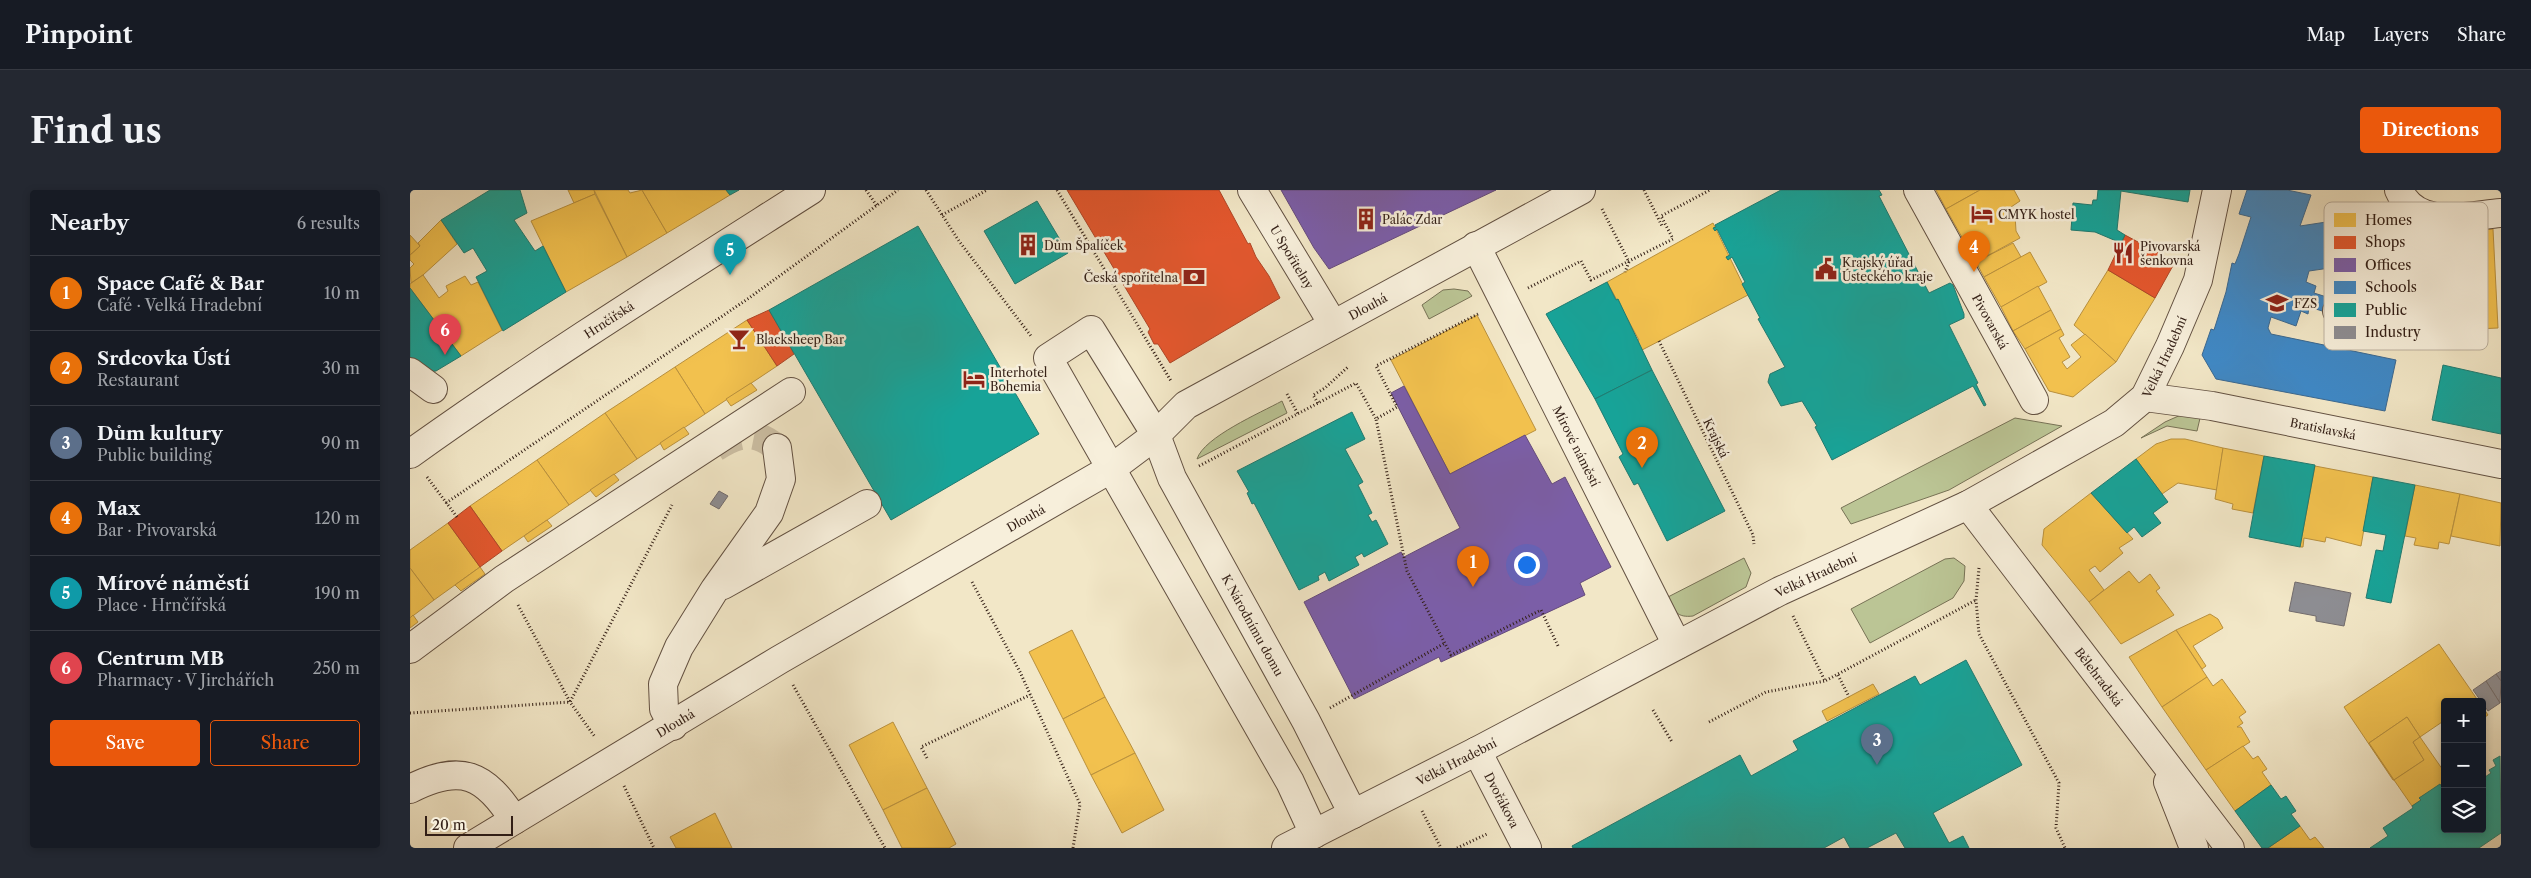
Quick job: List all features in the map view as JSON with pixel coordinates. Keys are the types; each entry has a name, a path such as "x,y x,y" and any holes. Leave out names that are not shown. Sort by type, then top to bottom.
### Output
{"street":[{"name":"Hrnčířská","path":"416,462 641,298 811,190"},
{"name":"U Spořitelny","path":"1252,190 1333,324"},
{"name":"Dlouhá","path":"468,848 673,726 779,660 1112,468 1156,435 1186,406 1581,190"},
{"name":"Pivovarská","path":"1918,190 2034,400"},
{"name":"Velká Hradební","path":"1286,848 1476,752 1780,591 1968,506 2114,423 2145,397 2198,280 2217,190"},
{"path":"2399,190 2404,202"},
{"path":"2488,214 2501,213"},
{"name":"Mírové náměstí","path":"1476,246 1677,645"},
{"name":"K Národnímu domu","path":"1048,358 1091,330 1156,435 1172,478 1306,722 1353,814"},
{"path":"1048,358 1290,782 1314,834"},
{"path":"410,372 433,389"},
{"path":"410,649 504,579 791,392"},
{"name":"Bratislavská","path":"2145,397 2212,406 2501,464"},
{"path":"673,726 664,709 663,684 679,647 715,589 770,513 780,479 777,448"},
{"path":"715,589 867,504"},
{"name":"Bělehradská","path":"1968,506 2230,848"},
{"path":"2155,750 2194,848"},
{"name":"Dvořákova","path":"1476,752 1526,848"},
{"path":"410,789 428,780 456,774 472,777 499,796 514,820"}],"path":[{"path":"866,190 877,206"},
{"path":"446,502 749,298 898,190"},
{"path":"926,190 959,241 1048,358"},
{"path":"942,215 987,190"},
{"path":"1057,190 1171,381"},
{"path":"1644,190 1662,226"},
{"path":"1602,210 1629,262 1625,272"},
{"name":"Krajská","path":"1659,341 1753,535 1754,544"},
{"path":"1318,403 1313,395 1325,388 1349,366"},
{"path":"1190,470 1356,383 1376,419"},
{"path":"1287,394 1298,414"},
{"path":"416,462 457,517"},
{"path":"570,702 672,504"},
{"path":"959,557 1030,695 1080,804 1072,848"},
{"path":"1404,557 1407,570 1451,654 1541,610 1559,648"},
{"path":"1979,568 1976,600 1979,634 2059,783 2056,828 2065,848"},
{"path":"504,579 570,702 612,762 654,848"},
{"path":"1709,722 1766,692 1825,681 1976,600"},
{"path":"1789,609 1825,681"},
{"path":"1352,695 1445,642"},
{"path":"779,660 885,848"},
{"path":"1838,675 1849,697"},
{"path":"927,758 921,747 1030,695"},
{"path":"410,713 570,702"},
{"path":"1653,710 1672,742"},
{"path":"1418,805 1441,848"},
{"path":"1457,848 1487,834"}],"green space":[{"path":"1443,290 1468,291 1472,296 1429,319 1422,305"},
{"path":"1282,401 1287,413 1197,459 1210,442 1221,434"},
{"path":"2183,414 2201,414 2197,431 2167,426 2141,438 2165,422"},
{"path":"2015,418 2062,426 1949,490 1851,524 1841,508"},
{"path":"1744,558 1751,573 1746,587 1693,616 1680,615 1671,607 1666,598"},
{"path":"1954,558 1965,566 1964,581 1953,598 1870,643 1851,609 1945,559"}],"building: Homes":[{"path":"568,190 594,190 595,194 574,203"},
{"path":"594,190 628,190 630,193 642,190 667,233 627,257"},
{"path":"642,190 726,190 730,195 667,233"},
{"path":"1936,190 1980,190 1946,209"},
{"path":"1980,190 2014,190 2020,201 2011,207 2015,215 2016,231 2020,238 1976,262 1946,209"},
{"path":"595,194 627,257 566,292 531,221"},
{"path":"441,220 457,244 423,275 411,283 410,268 414,264 410,260 410,255 420,246 418,243"},
{"path":"1713,223 1729,256 1726,257 1728,260 1730,258 1748,295 1642,350 1637,341 1639,340 1607,282"},
{"path":"2488,229 2493,229 2498,328 2488,328"},
{"path":"410,235 420,246 410,255"},
{"path":"2013,243 2021,257 1984,277 1976,262"},
{"path":"2030,252 2047,282 2001,307 1984,277"},
{"path":"2108,270 2155,298 2116,362 2074,325"},
{"path":"423,275 439,298 448,291 446,286 465,276 471,285 478,282 502,330 461,356 410,288 410,284"},
{"path":"2038,286 2051,310 2013,331 2001,307"},
{"path":"2051,310 2061,329 2025,349 2013,331"},
{"path":"1477,315 1536,430 1450,474 1391,360"},
{"path":"747,320 777,366 705,414 675,367"},
{"path":"2061,329 2064,335 2059,338 2070,357 2062,362 2067,369 2081,357 2071,345 2085,334 2116,362 2073,397 2049,391 2025,349"},
{"path":"675,367 705,414 637,459 605,413"},
{"path":"751,383 757,390 731,406 726,399"},
{"path":"605,413 637,459 569,505 537,460"},
{"path":"684,427 689,434 664,450 660,443"},
{"path":"2171,439 2185,439 2223,448 2217,490 2178,483 2162,494 2136,459 2156,444"},
{"path":"2223,448 2264,456 2253,513 2232,509 2233,504 2215,499"},
{"path":"537,460 569,505 502,551 470,506"},
{"path":"2315,466 2373,477 2361,546 2326,537 2325,542 2304,538 2303,547 2300,547"},
{"path":"614,474 619,480 596,497 590,490"},
{"path":"2415,485 2460,494 2449,544 2439,542 2438,549 2414,545 2416,538 2405,536"},
{"path":"2091,493 2133,539 2119,548 2123,553 2100,572 2095,566 2089,570 2104,590 2089,602 2042,545 2044,529"},
{"path":"2460,494 2501,503 2500,546 2451,536"},
{"path":"547,520 552,526 528,542 524,536"},
{"path":"448,523 480,567 434,600 410,568 410,550"},
{"path":"480,567 485,574 461,591 455,585"},
{"path":"410,568 434,600 410,618"},
{"path":"2129,571 2139,583 2150,574 2160,588 2156,591 2174,615 2121,644 2089,602"},
{"path":"2210,614 2218,619 2223,628 2193,646 2206,666 2202,669 2176,630"},
{"path":"413,615 418,622 410,628 410,618"},
{"path":"1072,630 1105,697 1063,719 1029,652"},
{"path":"2176,630 2207,677 2162,707 2129,657"},
{"path":"2439,644 2476,698 2441,698 2441,723 2420,737 2407,717 2369,743 2394,780 2344,707"},
{"path":"2207,677 2213,686 2222,679 2246,712 2239,717 2243,723 2237,727 2241,727 2250,742 2206,770 2162,707"},
{"path":"1873,684 1879,694 1827,721 1822,711"},
{"path":"1105,697 1135,753 1091,775 1063,719"},
{"path":"2407,717 2420,737 2413,742 2424,760 2394,780 2369,743"},
{"path":"893,722 927,788 883,810 849,745"},
{"path":"2420,737 2441,767 2441,785 2419,798 2421,800 2412,806 2394,780 2424,760 2413,742"},
{"path":"2243,746 2253,759 2258,756 2267,769 2262,772 2271,785 2235,811 2206,770"},
{"path":"1135,753 1164,810 1122,833 1091,775"},
{"path":"927,788 956,844 949,848 902,848 883,810"},
{"path":"715,813 732,848 676,848 670,837"},
{"path":"2300,826 2310,840 2315,837 2324,848 2268,848"}],"building: Shops":[{"name":"Česká spořitelna","path":"1067,190 1219,190 1280,298 1170,363 1158,344 1154,344 1148,332 1150,329"},
{"path":"2125,235 2175,262 2155,298 2108,270"},
{"path":"769,310 794,354 777,366 747,320"},
{"path":"470,506 502,551 480,567 448,523"}],"building: Offices":[{"name":"Palác Zdar","path":"1281,190 1496,190 1329,269 1314,248"},
{"path":"1404,386 1450,474 1525,435 1552,484 1565,477 1611,567 1580,583 1585,595 1441,662 1439,657 1354,699 1304,602 1401,552 1404,557 1460,528 1391,393"}],"building: Schools":[{"name":"FZS","path":"2247,190 2287,190 2311,195 2300,226 2324,222 2324,269 2309,271 2306,282 2316,286 2314,293 2324,296 2324,312 2309,307 2308,314 2301,311 2296,326 2271,317 2268,328 2271,334 2324,345 2324,350 2348,350 2396,360 2385,411 2216,379 2202,355 2211,329 2214,330 2226,292 2232,263 2235,264 2251,217 2239,214"}],"building: Public":[{"path":"490,190 520,190 527,213 514,220 535,251 543,246 566,292 503,331 476,277 487,271 473,248 464,253 441,220"},
{"path":"726,190 739,190 730,195"},
{"path":"1781,190 1879,190 1882,195 1879,196 1929,293 1950,283 1953,285 1964,318 1949,325 1978,383 1976,384 1986,405 1984,406 1973,386 1832,460 1815,427 1817,426 1802,401 1781,406 1768,382 1770,374 1785,367 1758,319 1760,318 1742,284 1745,282 1732,257 1728,260 1726,257 1730,255 1717,229 1715,231 1713,228 1716,227 1715,225"},
{"path":"2098,190 2190,190 2188,202 2121,191 2117,230 2125,235 2121,243 2095,232 2071,230 2073,203 2092,205 2093,200 2097,200"},
{"name":"Dům Špalíček","path":"1037,201 1068,253 1015,284 984,231"},
{"path":"918,226 1039,434 891,520 769,310"},
{"path":"1607,282 1616,300 1618,299 1652,370 1595,399 1546,314"},
{"path":"410,288 461,356 436,371 426,372 410,359"},
{"path":"2443,365 2501,378 2501,434 2432,420"},
{"path":"1652,370 1725,511 1667,541 1638,483 1634,485 1619,457 1623,454 1595,399"},
{"path":"1352,412 1365,439 1345,449 1363,482 1358,485 1372,513 1368,515 1372,522 1376,520 1388,544 1364,557 1362,553 1355,557 1359,565 1329,581 1325,572 1318,576 1319,580 1299,590 1254,503 1252,504 1247,493 1249,492 1237,471"},
{"path":"2264,456 2315,465 2300,547 2249,537"},
{"path":"2136,459 2168,502 2153,513 2161,523 2142,537 2134,527 2127,533 2091,493"},
{"path":"2373,477 2415,485 2391,603 2366,598 2376,550 2383,551 2386,535 2363,531"},
{"path":"1966,660 2022,765 1933,813 1949,843 1963,836 1969,848 1905,848 1896,833 1867,848 1850,848 1844,837 1824,848 1573,848 1572,846 1740,755 1751,776 1798,750 1793,741 1915,676 1920,685"},
{"path":"2500,756 2501,833 2479,848 2370,848 2388,836 2383,828 2413,808 2412,806 2421,800 2419,798 2440,784 2441,833 2486,833 2486,776 2491,773 2489,770 2496,766 2493,760"},
{"path":"2271,785 2281,799 2286,796 2296,811 2291,814 2300,826 2268,848 2262,848 2235,811"}],"building: Industry":[{"path":"719,491 728,496 719,509 710,504"},
{"path":"2295,582 2351,593 2344,626 2316,621 2316,616 2289,611"},
{"path":"2501,671 2501,681 2496,674"},
{"path":"2496,674 2501,681 2500,703 2486,681"},
{"path":"2486,681 2500,703 2488,711 2486,708 2486,698 2479,698 2473,690"}],"tunnel":[{"path":"715,448 731,439 746,435 761,438 777,448"}],"place":[{"name":"CMYK hostel","path":"1982,214"},
{"name":"Palác Zdar","path":"1366,219"},
{"name":"Dům Špalíček","path":"1028,245"},
{"name":"Pivovarská šenkovna","path":"2123,253"},
{"name":"Krajský úřad Ústeckého kraje","path":"1826,269"},
{"name":"Max","path":"1974,272"},
{"name":"Mírové náměstí","path":"730,275"},
{"name":"Česká spořitelna","path":"1194,277"},
{"name":"FZS","path":"2277,303"},
{"name":"Blacksheep Bar","path":"739,339"},
{"name":"Centrum MB","path":"445,355"},
{"name":"Interhotel Bohemia","path":"974,379"},
{"name":"Srdcovka Ústí","path":"1642,468"},
{"name":"Space Café & Bar","path":"1473,587"},
{"name":"Dům kultury","path":"1877,765"}]}
